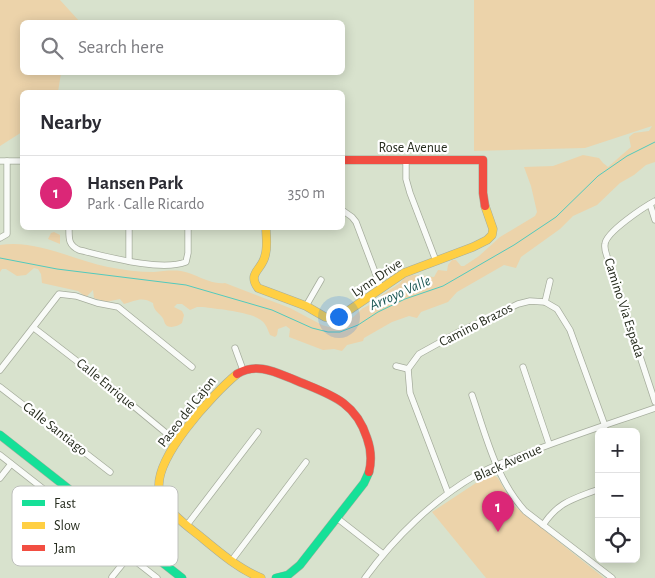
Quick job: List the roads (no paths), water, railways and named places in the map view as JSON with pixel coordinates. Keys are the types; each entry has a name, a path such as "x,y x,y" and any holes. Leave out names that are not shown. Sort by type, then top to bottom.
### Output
{"street":[{"name":"Rose Avenue","path":"345,160 483,160 483,192 485,205 494,229 492,235"},
{"path":"406,160 406,179 410,193 436,261"},
{"path":"0,161 20,161"},
{"path":"0,238 7,234 7,161"},
{"path":"652,203 655,220"},
{"name":"Camino Via Espada","path":"652,203 633,215 607,238 604,243 655,402"},
{"path":"345,212 356,222 381,288"},
{"path":"69,230 70,244 73,248 129,261 158,264 180,264 186,262 188,230"},
{"path":"129,230 129,261"},
{"name":"Lynn Drive","path":"266,230 266,253 263,263 253,278 258,288 306,306 325,317 336,319 410,269 473,247 487,240 492,235"},
{"path":"306,306 320,280"},
{"path":"550,281 545,302 557,309 570,330 604,426"},
{"path":"0,370 59,294 76,296 118,307 192,367"},
{"name":"Camino Brazos","path":"408,369 420,354 483,320 518,304 530,301 545,302"},
{"name":"Calle Enrique","path":"34,328 101,379 177,442"},
{"path":"235,348 243,370 262,367 328,393 347,404 358,416 368,442 371,458 369,472 364,483 300,565 288,575 276,578"},
{"path":"396,366 408,369 410,393 448,493"},
{"path":"523,367 549,444"},
{"name":"Paseo del Cajon","path":"158,486 164,463 177,442 228,380 243,370"},
{"name":"Calle Santiago","path":"0,387 110,472"},
{"path":"472,395 497,465 516,501 526,511 612,578"},
{"name":"Black Avenue","path":"365,578 382,554 410,526 448,493 477,474 549,444 655,408"},
{"path":"187,525 258,432"},
{"path":"0,435 65,486"},
{"path":"0,455 39,486"},
{"path":"232,560 306,462"},
{"path":"0,478 10,464"},
{"path":"543,524 551,512 561,504 595,491"},
{"name":"Paseo del Cajon","path":"178,517 246,572 260,578"},
{"path":"336,518 382,554"},
{"path":"112,577 120,566"},
{"path":"141,566 157,578"},
{"path":"167,566 182,578"}],"waterway":[{"name":"Arroyo Valle","path":"0,258 57,269 186,285 272,310 312,328 328,332 340,332 358,325 378,312 405,299 443,286 514,245 556,217 598,176 627,156 655,142"}],"place":[{"name":"Hansen Park","path":"498,532"}]}
